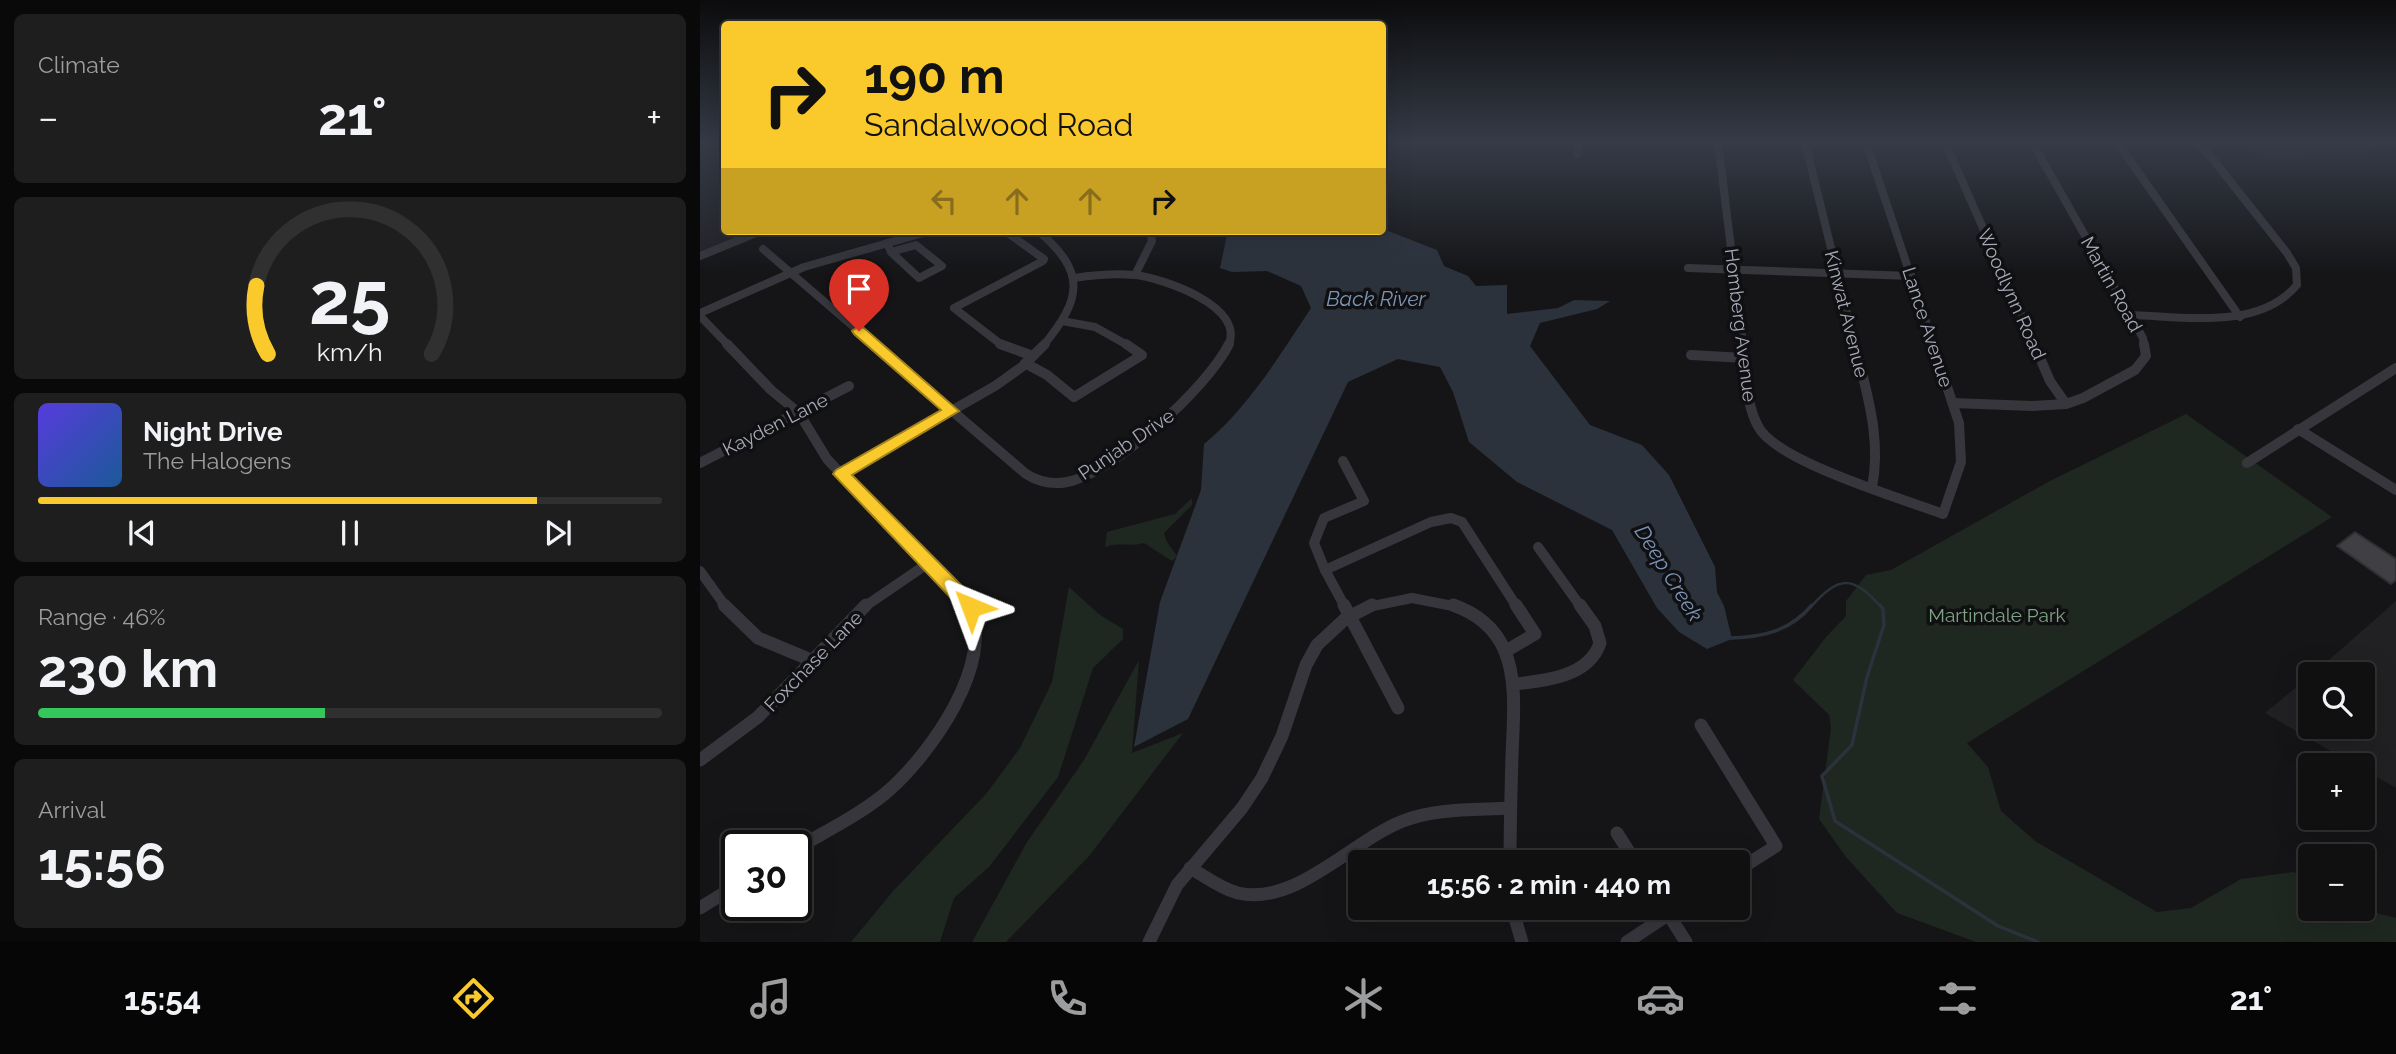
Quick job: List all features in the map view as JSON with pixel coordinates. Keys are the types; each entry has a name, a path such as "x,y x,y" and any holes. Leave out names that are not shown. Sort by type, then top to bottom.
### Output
{"street":[{"name":"Homberg Avenue","path":"1724,186 1750,403 1765,435 1784,451 1801,459 1943,514"},
{"name":"Kinwat Avenue","path":"1816,186 1874,424 1876,468 1872,486"},
{"name":"Lance Avenue","path":"1881,186 1961,434 1961,462 1943,514"},
{"name":"Woodlynn Road","path":"1964,186 2050,381 2066,404"},
{"name":"Martin Road","path":"1953,403 2032,406 2066,404 2083,398 2135,370 2144,361 2145,345 2057,186"},
{"path":"2148,186 2240,317"},
{"path":"2129,315 2240,317 2255,314 2288,295 2297,285 2298,274 2287,253 2234,186"},
{"path":"700,256 751,235"},
{"path":"888,248 920,235"},
{"path":"1011,235 1026,244 1044,259 1043,261 954,308 1004,347 1029,359 1074,397 1142,355 1100,327 1062,321"},
{"path":"1026,244 1040,235"},
{"path":"841,474 992,388 1029,359 1062,321 1074,293 1074,278 1068,257 1048,235"},
{"path":"1136,273 1152,242 1151,235"},
{"path":"812,839 867,806 906,776 935,740 955,706 976,646 975,618 965,599 927,564 841,474 812,439 809,426 799,412 771,390 700,314 791,272 888,248 916,245 943,266 919,278 893,258 888,248"},
{"path":"763,248 952,411"},
{"path":"1688,268 1911,276"},
{"name":"Punjab Drive","path":"952,411 1036,482 1064,483 1083,476 1150,433 1179,409 1217,366 1229,345 1232,326 1226,316 1167,281 1136,273 1074,278"},
{"path":"1691,355 1744,358"},
{"path":"2247,463 2396,368"},
{"name":"Kayden Lane","path":"700,463 849,386"},
{"path":"2298,429 2396,489"},
{"path":"1343,461 1364,501 1324,518 1314,543 1325,570 1398,708"},
{"path":"1325,570 1431,522 1444,517 1457,518 1535,634 1506,651"},
{"path":"1514,684 1556,680 1591,659 1598,649 1595,626 1538,547"},
{"name":"Foxchase Lane","path":"700,760 758,717 872,600 927,564"},
{"path":"700,571 724,607 755,638 788,654 811,660"},
{"path":"1149,942 1171,894 1240,811 1256,787 1276,751 1315,649 1329,631 1349,617 1389,600 1434,600 1465,609 1497,634 1506,651 1514,684 1510,850"},
{"path":"1702,725 1776,846 1750,862"},
{"path":"1190,868 1241,894 1260,894 1296,883 1401,822 1433,814 1510,808"},
{"path":"1617,833 1628,850"},
{"path":"700,908 721,895"},
{"path":"1516,920 1522,942"},
{"path":"1627,942 1657,920"},
{"path":"1675,920 1686,942"}],"shaded area":[{"path":"700,186 721,186 721,235 743,235 700,253"},
{"path":"2396,601 2396,788 2375,776 2375,753 2334,753 2310,739 2375,739 2375,662 2327,662"},
{"path":"2298,686 2298,732 2265,713"}],"green space":[{"name":"Martindale Park","path":"2186,414 2332,517 1967,743 1988,767 2001,811 2035,841 2157,912 2191,908 2241,879 2294,872 2298,874 2298,921 2375,921 2375,913 2396,918 2396,942 1976,942 1897,913 1846,857 1819,819 1831,728 1829,715 1793,680 1846,616 1846,601 1866,575 1891,570 2048,482"},
{"path":"1192,498 1192,505 1164,533 1177,556 1172,561 1144,543 1105,547 1107,532 1175,514"},
{"path":"1069,587 1100,615 1123,629 1123,639 1093,668 1058,777 989,867 954,898 940,942 851,942 894,890 986,794 1020,748 1052,682"},
{"path":"1139,660 1132,753 1183,733 1090,855 1006,942 972,942 1027,842 1084,760"}],"water":[{"name":"Back River","path":"1386,230 1437,250 1444,266 1468,276 1476,286 1507,285 1507,314 1558,308 1574,300 1610,301 1597,309 1540,323 1530,346 1590,425 1642,445 1669,475 1715,567 1717,592 1724,606 1732,639 1707,649 1679,632 1657,608 1612,530 1517,482 1469,442 1453,392 1440,367 1398,359 1348,382 1188,719 1134,747 1160,602 1201,490 1204,444 1249,398 1311,308 1301,286 1267,271 1232,272 1220,268 1227,235 1386,235"}],"building":[{"path":"2355,532 2396,559 2396,580 2391,584 2337,546"}],"waterway":[{"name":"Deep Creek","path":"1811,607 1830,589 1846,583 1862,589 1881,607"},
{"name":"Deep Creek","path":"1731,638 1776,631 1795,621 1812,605"},
{"name":"Deep Creek","path":"1880,605 1883,609 1884,625 1867,677 1852,745 1822,776 1835,821 1998,926 2038,942"}],"route":[{"path":"859,331 952,411 841,474 971,607"}]}
